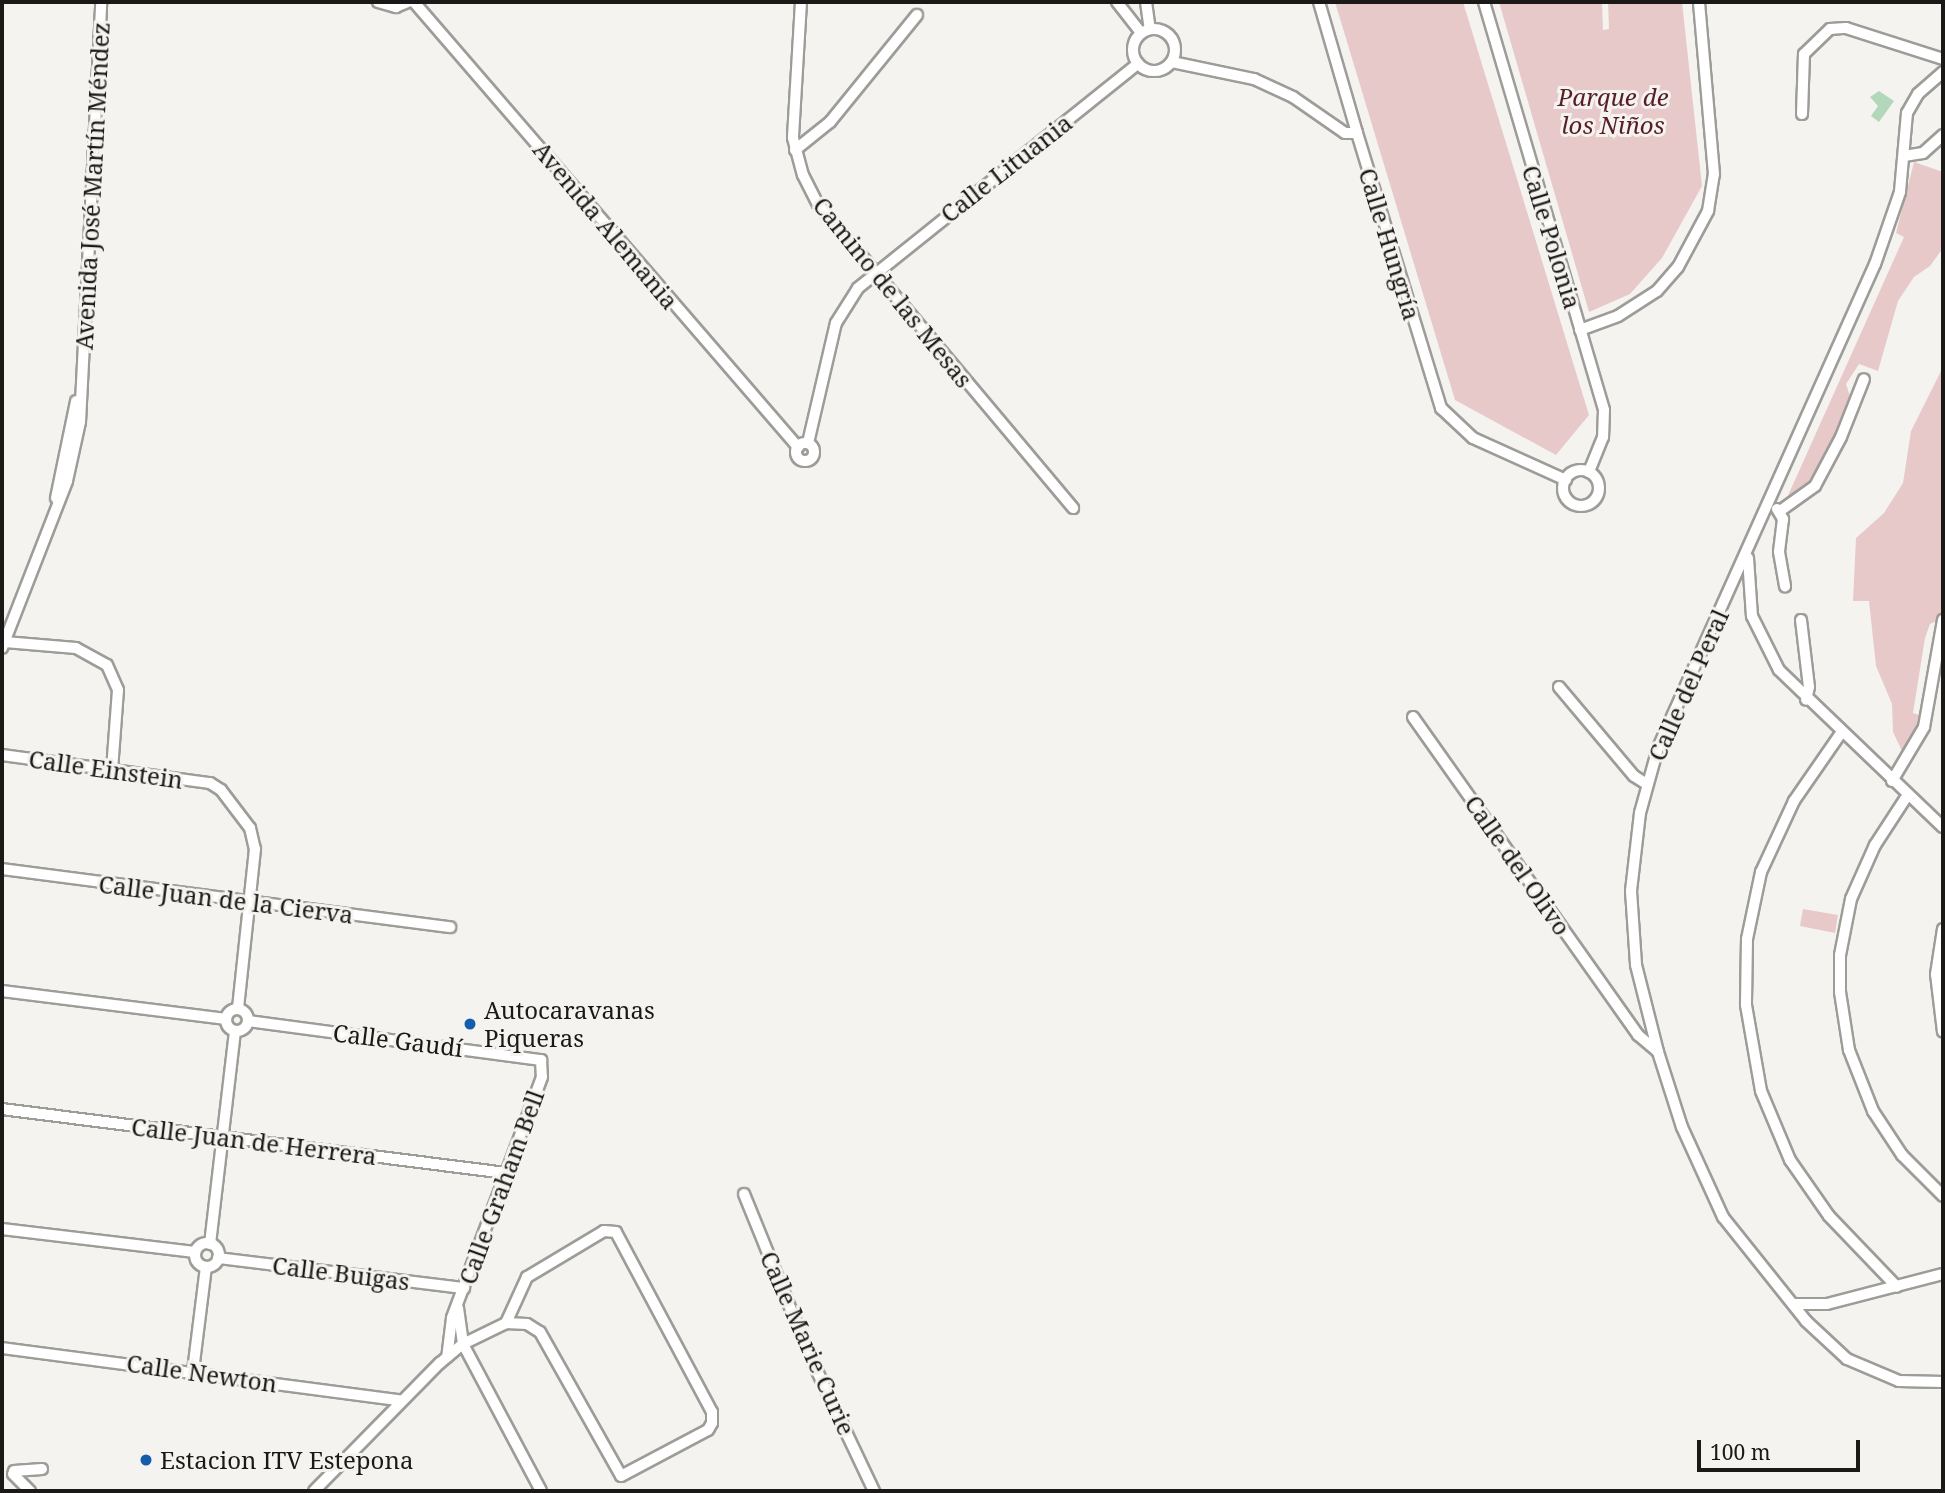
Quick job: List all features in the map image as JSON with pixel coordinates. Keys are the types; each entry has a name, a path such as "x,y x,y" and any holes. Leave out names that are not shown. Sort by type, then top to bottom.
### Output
{"street":[{"name":"Avenida José Martín Méndez","path":"2,656 3,645 55,510 83,370 101,2"},
{"path":"378,2 396,8 408,2"},
{"name":"Avenida Alemania","path":"414,2 803,445"},
{"name":"Camino de las Mesas","path":"802,2 795,150 818,204 1073,508"},
{"path":"1116,2 1146,31 1170,36 1175,48 1172,62"},
{"path":"1146,2 1146,31 1134,45 1138,64 1155,72 1172,62 1261,81 1293,97 1345,133 1357,133"},
{"name":"Calle Hungría","path":"1319,2 1441,408 1473,438 1566,480"},
{"name":"Calle Polonia","path":"1484,2 1605,418 1604,436 1589,472"},
{"path":"1580,330 1619,316 1657,291 1678,267 1707,211 1714,174 1699,2"},
{"path":"795,150 830,122 917,15"},
{"path":"1802,114 1804,54 1836,27 1943,59"},
{"name":"Calle Lituania","path":"803,445 836,323 875,272 1138,64"},
{"name":"Calle del Peral","path":"1943,72 1918,94 1907,113 1898,203 1875,264 1647,784 1631,891 1633,950 1644,1001 1682,1127 1718,1208 1753,1261 1796,1304 1806,1321 1864,1369 1899,1381 1943,1382"},
{"path":"1904,156 1923,153 1943,135"},
{"path":"1780,511 1815,486 1841,437 1864,379"},
{"path":"1579,470 1589,472 1597,481 1598,494 1586,505 1568,500 1564,493 1566,480 1579,470"},
{"path":"1768,505 1780,511"},
{"path":"1780,511 1785,586"},
{"path":"1749,550 1748,598 1764,646 1806,700 1943,827"},
{"path":"1731,588 1748,598"},
{"path":"1801,620 1809,687 1806,700"},
{"path":"1892,781 1924,727 1943,620"},
{"path":"3,645 76,649 107,665 118,698 112,770"},
{"path":"1559,687 1634,776 1647,784"},
{"name":"Calle del Olivo","path":"1413,717 1641,1039 1658,1052"},
{"path":"1841,733 1794,801 1761,872 1747,939 1745,1005 1761,1091 1790,1160 1829,1216 1897,1287"},
{"name":"Calle Einstein","path":"2,755 210,783 230,799 254,838 250,904"},
{"path":"1908,796 1875,845 1851,899 1840,955 1840,992 1851,1058 1873,1111 1902,1155 1943,1196"},
{"name":"Calle Juan de la Cierva","path":"2,869 250,904 450,926"},
{"path":"235,1031 247,1021 238,1009 250,904"},
{"path":"1943,929 1936,974 1943,1032"},
{"path":"2,991 226,1018 238,1009"},
{"path":"1623,1013 1644,1001"},
{"path":"193,1371 206,1267 218,1258 210,1244 235,1031 226,1018"},
{"name":"Calle Gaudí","path":"247,1021 534,1057 543,1067"},
{"name":"Calle Graham Bell","path":"447,1357 446,1343 457,1306 543,1067"},
{"name":"Calle Juan de Herrera","path":"2,1109 506,1173"},
{"name":"Calle Marie Curie","path":"744,1194 808,1352 874,1491"},
{"path":"2,1229 195,1252 210,1244"},
{"path":"314,1491 447,1357 463,1344 506,1323 527,1324 540,1332 621,1476 708,1430 712,1423 712,1412 616,1232 604,1231 527,1277 506,1323"},
{"path":"195,1252 199,1264 206,1267"},
{"name":"Calle Buigas","path":"218,1258 464,1288"},
{"path":"1796,1304 1827,1304 1943,1274"},
{"name":"Calle Graham Bell","path":"457,1306 463,1344 541,1491"},
{"name":"Calle Newton","path":"2,1348 193,1371 402,1401"},
{"path":"8,1473 42,1469"},
{"path":"8,1473 30,1491"}],"green space":[{"path":"1335,2 1463,2 1589,415 1556,455 1455,400"},
{"name":"Parque de los Niños","path":"1499,2 1602,2 1603,30 1609,29 1608,2 1682,2 1702,186 1662,258 1630,294 1589,312"},
{"path":"1914,162 1943,172 1943,248 1930,266 1914,277 1898,301 1878,371 1859,364 1846,384 1851,399 1818,470 1804,490 1786,500 1904,237 1896,233"},
{"path":"1943,367 1943,618 1930,624 1925,638 1913,713 1922,716 1915,736 1902,751 1893,732 1892,704 1876,666 1869,601 1853,601 1856,538 1884,513 1903,483 1911,431"},
{"path":"1803,909 1838,915 1835,933 1800,926"}],"shaded area":[{"path":"1879,91 1894,101 1879,122 1871,116 1878,106 1870,97"}],"place":[{"name":"Autocaravanas Piqueras","path":"470,1024"},
{"name":"Estacion ITV Estepona","path":"146,1460"}]}
